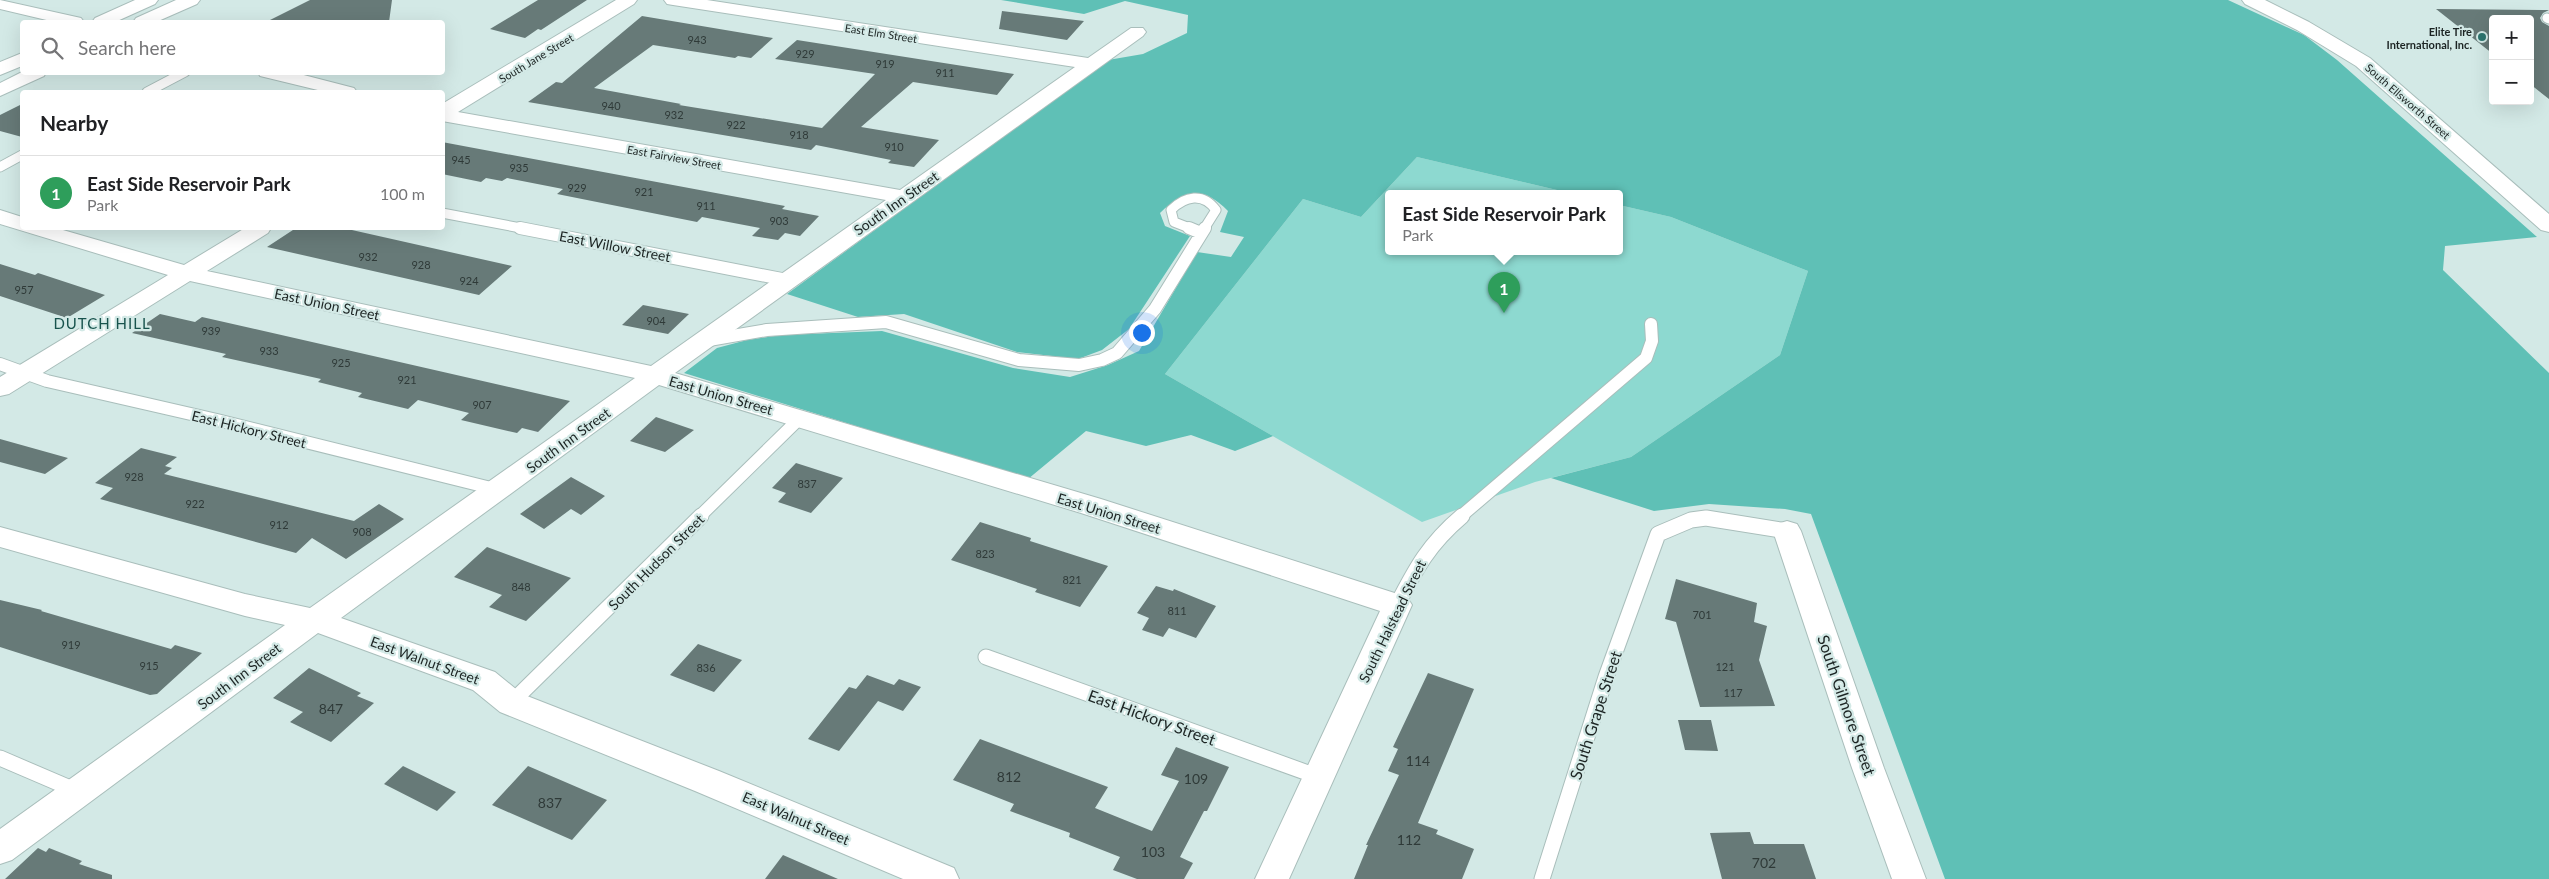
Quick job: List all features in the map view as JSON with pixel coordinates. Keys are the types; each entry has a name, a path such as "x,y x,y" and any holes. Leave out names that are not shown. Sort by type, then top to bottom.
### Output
{"street":[{"path":"105,20 149,0"},
{"path":"146,20 191,0"},
{"name":"South Jane Street","path":"445,112 628,0"},
{"name":"East Elm Street","path":"673,0 1089,64"},
{"name":"South Ellsworth Street","path":"2251,0 2328,40 2363,62 2549,225"},
{"path":"0,4 66,20"},
{"name":"South Inn Street","path":"0,849 314,620 351,596 499,490 787,280 1089,64 1137,32"},
{"path":"0,69 20,60"},
{"path":"0,90 31,75"},
{"path":"279,75 338,90"},
{"name":"East Fairview Street","path":"445,115 905,196"},
{"path":"0,216 20,223"},
{"name":"East Union Street","path":"41,230 186,273 655,376 1091,506 1397,605"},
{"path":"0,388 257,230"},
{"name":"South Gilmore Street","path":"1787,531 1868,768 1909,879"},
{"name":"East Walnut Street","path":"0,537 245,605 314,620 484,681 511,703 707,781 942,879"},
{"name":"South Halstead Street","path":"1272,879 1397,605"}],"lane":[{"path":"151,90 179,75"},
{"path":"0,167 20,157"},
{"name":"East Willow Street","path":"445,214 787,280"},
{"path":"704,341 777,329 846,323 886,322 1018,360 1079,365 1102,360 1117,353 1140,328 1201,233"},
{"name":"South Halstead Street","path":"1397,605 1420,559 1443,532 1646,358 1652,341 1652,324"},
{"name":"East Hickory Street","path":"0,364 47,381 217,420 499,490"},
{"name":"South Hudson Street","path":"511,703 799,418"},
{"name":"South Grape Street","path":"1542,879 1603,686 1650,551 1658,534 1692,520 1706,518 1787,531"},
{"name":"East Hickory Street","path":"986,657 1318,778"},
{"path":"0,758 79,792"}],"shaded area":[{"path":"1001,0 2228,0 2304,35 2337,60 2537,237 2445,246 2443,270 2549,373 2549,879 1945,879 1811,514 1785,509 1709,504 1654,511 1551,478 1631,457 1780,355 1808,271 1671,217 1623,206 1623,190 1557,190 1417,157 1361,217 1303,199 1165,374 1273,436 1235,451 1191,435 1146,446 1086,431 1028,479 684,373 717,348 747,340 782,335 882,331 1013,368 1070,377 1108,365 1139,351 1197,252 1231,257 1244,237 1220,232 1228,211 1210,197 1202,194 1185,195 1160,213 1165,226 1190,236 1129,329 1102,350 1078,359 1017,352 904,314 858,317 787,294 1108,60 1143,54 1187,33 1188,15 1125,1 1084,14"},
{"path":"1417,157 1557,190 1386,190"},
{"path":"1385,191 1385,255 1623,255 1623,206 1671,217 1808,271 1780,355 1631,457 1535,482 1422,522 1165,374 1303,199 1361,217"}],"building":[{"path":"310,0 392,0 389,20 270,20"},
{"path":"538,0 587,0 541,30 538,29 525,38 490,29"},
{"path":"2436,9 2549,10 2543,13 2540,18 2542,22 2549,26 2549,99 2534,87 2534,15 2489,15 2489,51"},
{"path":"1002,11 1084,21 1067,40 999,29"},
{"path":"642,16 773,38 751,58 738,56 735,58 653,45 594,88 681,104 679,105 822,128 875,74 775,59 797,40 1014,74 997,95 913,82 861,127 939,140 914,167 888,163 891,160 816,145 811,150 528,102 556,82 562,83"},
{"path":"20,105 20,136 0,131 0,115"},
{"path":"445,143 785,206 782,209 819,216 800,236 785,233 778,240 752,236 760,228 702,217 697,222 557,194 563,189 507,178 502,181 486,178 481,182 445,175"},
{"path":"293,230 352,230 512,266 479,295 267,247"},
{"path":"0,264 35,275 38,273 105,295 67,318 0,296"},
{"path":"643,305 689,314 668,334 622,325"},
{"path":"160,314 195,322 202,317 570,401 538,432 522,428 517,433 461,420 469,413 418,400 408,409 358,397 362,393 318,382 321,379 222,357 226,354 132,333"},
{"path":"656,417 694,430 665,452 630,441"},
{"path":"0,439 68,458 45,474 0,462"},
{"path":"141,448 177,457 165,466 172,468 164,474 354,521 379,504 404,519 346,559 312,538 296,553 100,499 113,488 95,483"},
{"path":"796,463 843,478 811,513 778,502 786,493 772,488"},
{"path":"571,477 605,496 581,515 571,509 544,529 520,514"},
{"path":"980,522 1031,538 1030,541 1108,566 1080,607 1035,592 1037,589 951,560"},
{"path":"487,547 571,578 526,621 489,607 502,595 454,577"},
{"path":"1676,579 1757,603 1754,622 1767,626 1759,660 1775,706 1700,707 1676,622 1665,619"},
{"path":"1156,586 1173,591 1174,589 1216,606 1196,638 1169,628 1163,637 1142,630 1149,618 1137,613"},
{"path":"0,600 42,610 171,649 175,645 202,653 157,694 150,695 0,647"},
{"path":"698,644 742,660 714,692 670,675"},
{"path":"309,668 361,693 357,696 374,703 331,742 290,722 303,712 273,698"},
{"path":"1428,673 1474,689 1418,823 1438,830 1436,834 1474,849 1462,879 1354,879 1368,845 1366,845 1399,775 1388,771 1398,749 1393,747"},
{"path":"867,675 894,685 899,679 921,687 903,711 878,701 839,751 808,739 849,687 856,689"},
{"path":"1678,720 1711,720 1718,751 1685,750"},
{"path":"980,739 1108,787 1095,808 1152,831 1179,781 1161,775 1176,747 1229,767 1207,811 1204,811 1180,857 1193,863 1184,879 1137,879 1113,870 1120,857 1069,837 1070,833 1010,811 1014,804 953,780"},
{"path":"403,766 456,792 437,811 384,784"},
{"path":"528,766 607,800 572,840 492,805"},
{"path":"1750,832 1754,844 1804,844 1816,879 1722,879 1710,833"},
{"path":"38,848 46,852 49,848 82,861 79,864 112,875 112,879 5,879"},
{"path":"783,855 838,879 765,879"}],"place":[{"name":"Elite Tire International, Inc.","path":"2482,37"},
{"name":"East Side Reservoir Park","path":"1504,313"}],"district":[{"name":"DUTCH HILL","path":"102,323"}]}
